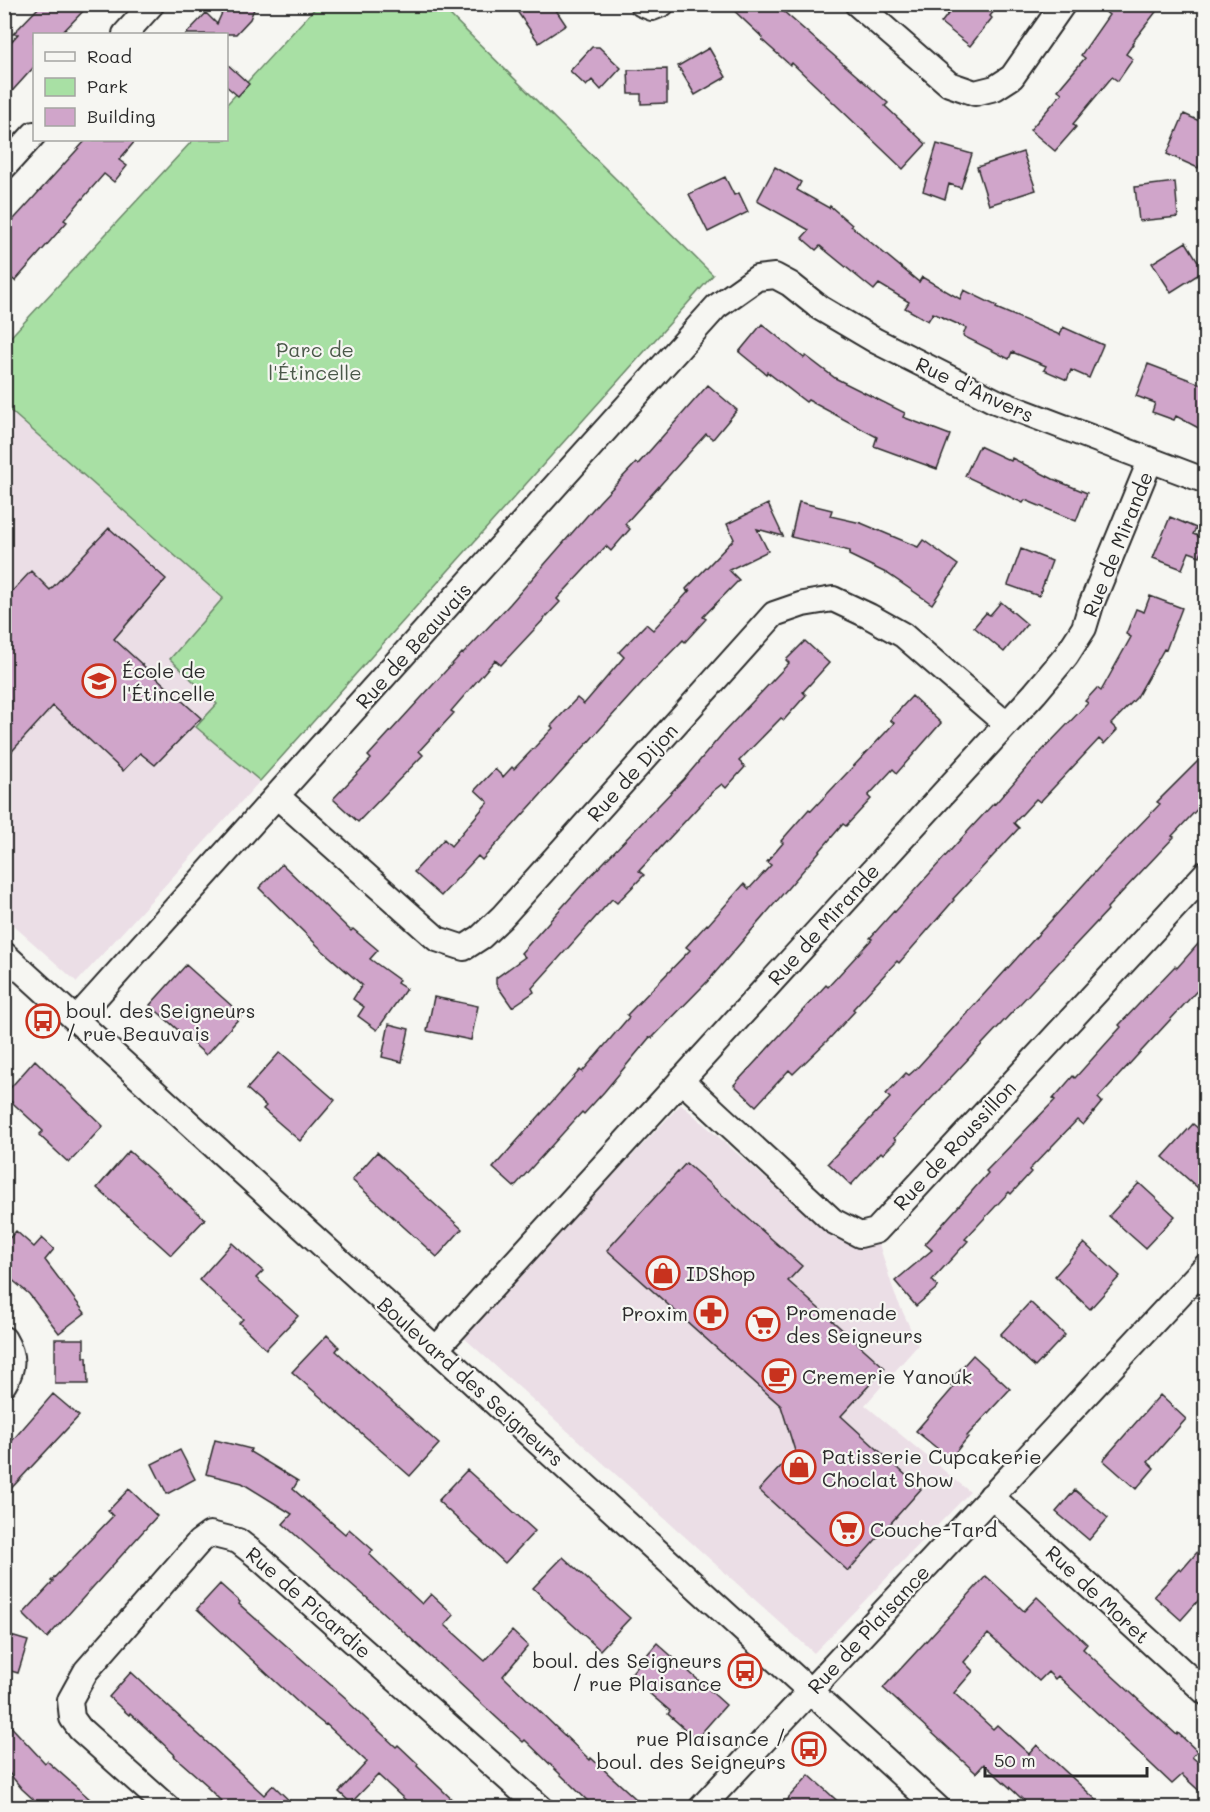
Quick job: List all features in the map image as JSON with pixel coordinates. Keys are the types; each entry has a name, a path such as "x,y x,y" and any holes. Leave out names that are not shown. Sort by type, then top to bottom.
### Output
{"street":[{"path":"126,33 153,4"},
{"path":"642,4 652,8 662,4"},
{"path":"857,4 949,84 975,93 995,88 1012,77 1063,4"},
{"path":"4,166 33,135"},
{"name":"Rue d'Anvers","path":"757,278 775,276 790,284 820,308 876,342 994,401 1206,481"},
{"name":"Rue de Beauvais","path":"76,1019 716,307 757,278"},
{"name":"Rue de Mirande","path":"436,1349 1035,693 1066,656 1084,628 1091,605 1150,461"},
{"name":"Rue de Dijon","path":"277,796 437,939 464,948 481,937 502,917 774,614 803,604 833,599 869,616 903,635 1006,724"},
{"name":"Rue de Roussillon","path":"681,1080 833,1221 860,1235 876,1231 1206,873"},
{"name":"Boulevard des Seigneurs","path":"4,954 938,1808"},
{"name":"Rue de Plaisance","path":"701,1808 1206,1266"},
{"path":"4,1339 10,1355 12,1370 4,1384"},
{"name":"Rue de Moret","path":"991,1496 1202,1682"},
{"name":"Rue de Picardie","path":"168,1808 80,1729 72,1718 70,1700 86,1671 199,1542 210,1534 238,1541 247,1548 541,1808"}],"shaded area":[{"name":"École de l'Étincelle","path":"5,406 224,598 170,659 217,704 196,727 260,781 77,982 5,918"},
{"path":"681,1104 833,1238 857,1246 879,1244 895,1295 918,1345 865,1405 970,1492 814,1653 462,1336"}],"green space":[{"name":"Parc de l'Étincelle","path":"318,5 440,5 713,275 260,781 196,727 217,704 170,659 223,598 5,406 4,344 192,141 228,141 228,103"}],"building":[{"path":"42,4 90,4 62,33 33,33 33,68 4,100 4,50 18,34 13,34"},
{"path":"226,4 256,4 250,19 236,34 187,33 206,13 217,24"},
{"path":"512,4 552,4 566,25 539,43"},
{"path":"727,4 775,4 888,103 885,106 926,144 903,169 792,63 790,65 762,40 763,38"},
{"path":"956,4 1000,4 970,46 941,23"},
{"path":"1096,4 1162,4 1132,43 1126,54 1133,59 1118,81 1112,77 1073,124 1076,127 1055,151 1030,130 1062,93 1058,90 1085,58 1081,55 1109,15"},
{"path":"592,47 599,47 621,68 601,90 592,80 586,86 570,71"},
{"path":"709,48 726,77 695,95 678,66"},
{"path":"228,65 249,84 238,96 228,88"},
{"path":"667,69 667,103 641,104 641,94 629,94 628,70"},
{"path":"1184,114 1206,124 1206,151 1198,168 1167,154"},
{"path":"85,141 135,141 119,160 127,166 114,182 104,174 64,220 67,222 15,281 4,272 4,230"},
{"path":"937,144 972,154 961,188 949,184 945,199 923,191"},
{"path":"1023,152 1036,190 989,205 977,167"},
{"path":"775,167 801,182 797,190 829,208 830,206 919,282 922,277 960,299 964,290 997,306 996,308 1060,335 1063,327 1103,345 1089,378 1071,370 1067,380 1044,370 1046,366 1012,352 1009,359 963,336 966,328 933,313 928,321 905,308 909,302 879,284 874,290 820,246 816,250 802,238 809,230 757,201"},
{"path":"725,177 734,195 739,193 748,212 708,232 689,194"},
{"path":"1175,182 1178,217 1139,221 1135,187"},
{"path":"1186,242 1204,271 1171,292 1152,263"},
{"path":"762,324 804,358 806,356 835,378 905,413 903,417 950,435 937,469 874,446 877,437 808,400 806,402 739,352"},
{"path":"1148,364 1206,386 1206,432 1176,416 1174,420 1152,412 1155,403 1136,396"},
{"path":"708,385 737,410 713,439 706,434 625,524 630,529 611,551 606,546 557,599 560,602 501,665 495,660 451,711 454,713 419,751 423,755 358,822 333,799 371,759 368,756 510,604 599,502 636,463 638,464"},
{"path":"979,446 1011,461 1012,458 1087,493 1076,521 1025,500 1023,503 965,476"},
{"path":"799,502 832,510 830,516 861,523 918,547 923,540 958,565 932,604 888,574 849,555 850,551 791,537"},
{"path":"768,504 783,536 757,529 768,551 729,570 739,580 703,617 706,619 647,677 482,860 478,856 441,896 414,872 444,839 451,846 488,802 475,790 495,769 503,777 512,767 514,769 553,728 551,726 577,698 584,704 624,657 619,652 646,624 653,630 690,590 686,589 734,539 727,524"},
{"path":"1170,517 1196,528 1193,534 1206,539 1200,556 1189,552 1182,569 1153,558"},
{"path":"109,528 166,579 114,639 201,718 155,765 140,753 123,771 53,706 4,760 4,600 31,571 50,590"},
{"path":"1021,549 1052,561 1039,596 1008,585"},
{"path":"1150,596 1182,608 1166,650 1164,649 1137,697 1111,724 1117,730 1104,744 1099,739 1040,802 1036,799 1014,823 1019,828 953,899 899,963 897,961 829,1039 793,1074 789,1070 756,1106 734,1085 826,985 828,987 894,911 1088,703 1085,701 1097,688 1101,691 1131,637 1126,634 1136,609 1144,612"},
{"path":"1001,602 1027,624 1004,652 974,627 986,613 990,615"},
{"path":"805,641 829,663 803,692 806,695 784,720 781,718 739,761 745,767 726,788 722,784 712,792 639,871 644,875 617,903 612,899 532,988 534,992 512,1007 496,984 496,978 525,957 521,953 581,886 684,779 724,732 789,663 786,660"},
{"path":"912,696 941,723 897,773 893,769 868,796 871,799 846,826 843,824 708,981 652,1038 650,1037 604,1092 584,1114 582,1112 514,1187 493,1168 580,1070 582,1072 629,1017 627,1015 690,950 686,947 707,924 744,884 749,889 771,865 767,862 783,843 781,841 809,809 811,811 886,732 894,723 890,720"},
{"path":"1206,753 1206,800 1107,908 1108,910 894,1138 896,1141 883,1154 881,1152 851,1185 828,1163 890,1098 886,1094 906,1073 909,1075 917,1068 1105,861 1160,804 1157,802"},
{"path":"282,864 351,931 353,929 378,950 370,959 399,980 397,983 406,989 377,1030 358,1016 364,1007 353,999 362,985 322,950 259,888"},
{"path":"1206,935 1206,981 1098,1098 1102,1102 1083,1125 1077,1120 1029,1170 1031,1172 1011,1194 1009,1192 965,1239 968,1241 932,1280 938,1287 916,1306 895,1281 932,1250 925,1244 988,1173 986,1171 1055,1100 1053,1099 1073,1076 1075,1078 1121,1027 1119,1025 1175,966 1177,968"},
{"path":"186,965 242,1015 206,1055 150,1005"},
{"path":"434,997 478,1006 471,1040 427,1031"},
{"path":"389,1024 409,1029 402,1062 382,1057"},
{"path":"280,1052 335,1100 300,1141 263,1109 266,1106 247,1089"},
{"path":"35,1060 103,1126 69,1163 39,1135 43,1131 4,1095"},
{"path":"1193,1124 1206,1135 1206,1195 1163,1157"},
{"path":"129,1151 205,1219 171,1255 97,1188"},
{"path":"377,1152 462,1229 437,1257 352,1180"},
{"name":"Promenade des Seigneurs","path":"686,1163 802,1266 788,1281 885,1368 841,1416 921,1489 848,1571 759,1490 795,1451 781,1406 607,1250"},
{"path":"1139,1183 1175,1216 1145,1248 1109,1216"},
{"path":"16,1231 34,1247 42,1238 54,1249 45,1260 85,1313 59,1333 29,1294 4,1273 4,1244"},
{"path":"232,1243 263,1271 256,1278 298,1316 266,1349 239,1323 243,1319 199,1280"},
{"path":"1084,1243 1120,1276 1090,1309 1055,1276"},
{"path":"1030,1302 1065,1335 1035,1367 1000,1335"},
{"path":"327,1335 339,1347 336,1351 439,1444 410,1476 292,1372"},
{"path":"55,1339 84,1339 88,1384 55,1384"},
{"path":"973,1355 1010,1389 967,1436 950,1459 916,1431 954,1387 948,1383"},
{"path":"53,1394 79,1416 4,1496 4,1450"},
{"path":"1160,1395 1186,1419 1148,1462 1154,1468 1136,1489 1103,1460"},
{"path":"215,1440 251,1449 250,1452 298,1481 293,1489 345,1534 349,1529 373,1550 369,1554 422,1604 431,1594 454,1615 445,1625 485,1661 512,1631 528,1646 503,1676 590,1760 591,1758 646,1808 595,1808 525,1740 523,1742 283,1524 292,1514 242,1483 206,1474"},
{"path":"180,1450 195,1479 167,1494 152,1464"},
{"path":"467,1470 535,1531 505,1563 438,1501"},
{"path":"129,1489 157,1516 47,1638 23,1614 113,1516 108,1511"},
{"path":"1075,1490 1108,1518 1089,1540 1056,1512"},
{"path":"1206,1542 1206,1592 1181,1620 1154,1596 1179,1569 1181,1571"},
{"path":"563,1557 630,1618 600,1650 533,1588"},
{"path":"986,1576 1024,1611 1037,1597 1087,1644 1083,1649 1197,1751 1192,1757 1206,1769 1206,1797 1182,1775 1172,1784 1058,1676 1055,1679 1048,1672 1039,1681 988,1634 964,1662 973,1671 954,1693 993,1729 997,1725 1029,1754 1037,1745 1105,1808 1032,1808 984,1764 976,1773 883,1688"},
{"path":"220,1584 240,1602 239,1604 348,1700 396,1747 398,1745 461,1808 414,1808 378,1775 351,1803 339,1792 367,1762 326,1724 304,1708 197,1609"},
{"path":"4,1634 28,1641 18,1673 4,1669"},
{"path":"657,1643 726,1705 696,1739 668,1714 670,1711 629,1676"},
{"path":"131,1672 264,1795 273,1785 297,1808 228,1808 208,1786 130,1713 129,1715 109,1697"},
{"path":"4,1719 45,1763 47,1761 100,1808 43,1808 22,1789 4,1767"},
{"path":"809,1775 845,1808 779,1808"}],"place":[{"name":"École de l'Étincelle","path":"99,681"},
{"name":"boul. des Seigneurs / rue Beauvais","path":"43,1021"},
{"name":"IDShop","path":"663,1273"},
{"name":"Proxim","path":"711,1313"},
{"name":"Promenade des Seigneurs","path":"763,1324"},
{"name":"Cremerie Yanouk","path":"779,1376"},
{"name":"Patisserie Cupcakerie Choclat Show","path":"799,1467"},
{"name":"Couche-Tard","path":"847,1529"},
{"name":"boul. des Seigneurs / rue Plaisance","path":"745,1671"},
{"name":"rue Plaisance / boul. des Seigneurs","path":"809,1749"}]}
